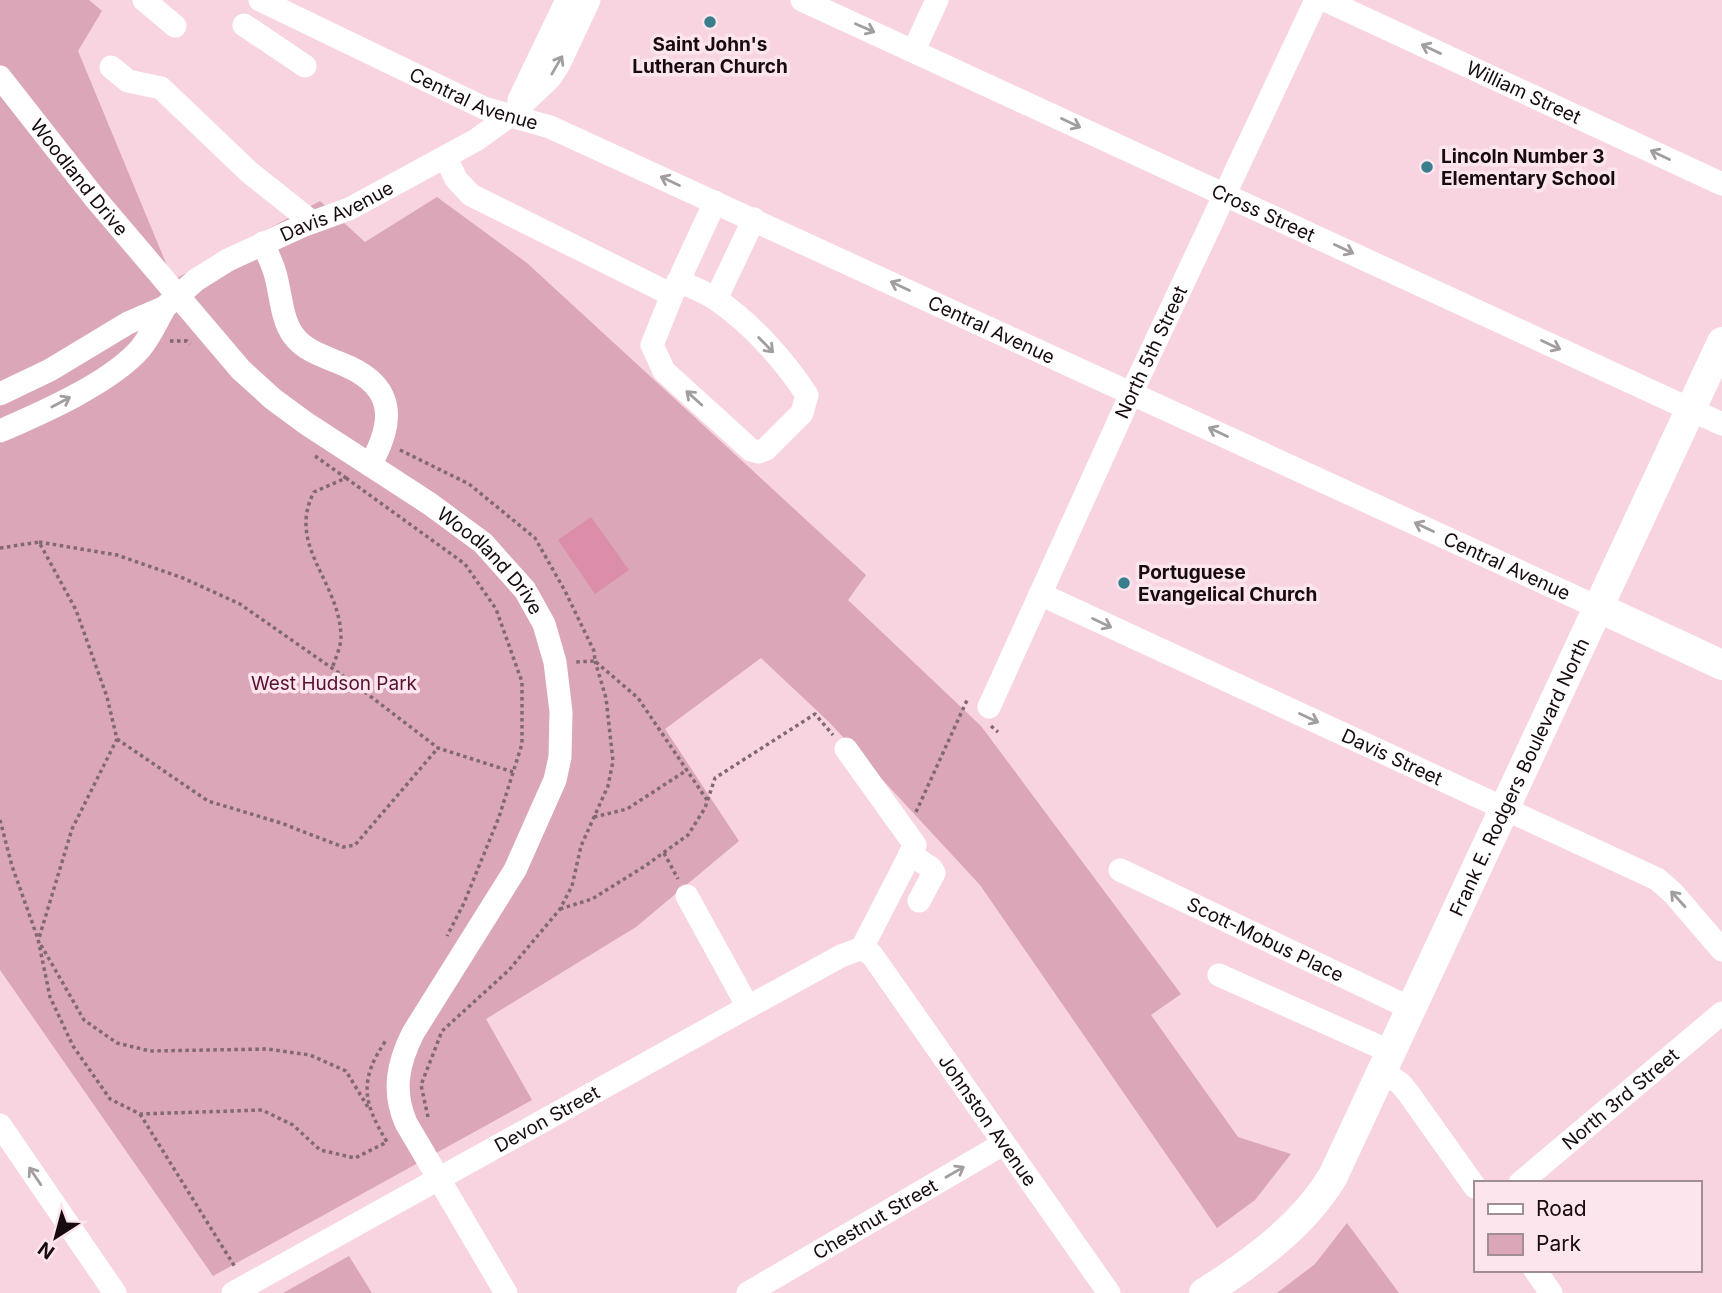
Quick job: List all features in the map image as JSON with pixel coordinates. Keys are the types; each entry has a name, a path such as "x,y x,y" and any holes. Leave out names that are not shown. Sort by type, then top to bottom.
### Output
{"main road":[{"name":"Frank E. Rodgers Boulevard North","path":"1204,1293 1274,1243 1334,1176 1722,342"},
{"name":"Central Avenue","path":"1597,607 1722,665"}],"street":[{"path":"144,0 175,26"},
{"name":"Central Avenue","path":"260,0 484,108 550,127 1597,607"},
{"path":"512,115 567,0"},
{"name":"Davis Avenue","path":"0,394 68,360 128,323 165,307 211,269 263,243 349,209 446,158 512,115 555,71 589,0"},
{"name":"Cross Street","path":"802,0 1722,424"},
{"path":"914,50 937,0"},
{"name":"North 5th Street","path":"979,701 1040,594 1316,0"},
{"name":"William Street","path":"1325,0 1722,184"},
{"path":"244,25 298,61 307,23"},
{"path":"111,67 128,81 161,88 248,172 312,222"},
{"name":"Woodland Drive","path":"0,77 128,237 228,354 273,399 466,529 512,574 535,607 550,640 561,712 560,757 555,780 507,885 420,1019 401,1058 397,1087 402,1112 439,1181 506,1293"},
{"path":"446,158 456,179 471,195 675,288 716,299 770,348 807,395 802,413 766,449 759,452 751,450 664,371 652,345 675,288 715,202"},
{"path":"716,299 754,219"},
{"path":"263,243 293,334 315,353 369,378 382,394 386,403 387,424 380,448 370,465"},
{"name":"Davis Avenue","path":"0,431 66,400 116,369 146,341 165,307"},
{"name":"Davis Street","path":"1040,594 1657,879 1673,893 1722,950"},
{"path":"846,749 912,850 934,873 919,901"},
{"path":"862,948 912,850"},
{"name":"Scott-Mobus Place","path":"1121,870 1412,1009"},
{"path":"687,896 748,1007"},
{"name":"Devon Street","path":"233,1293 748,1007 841,956 862,948"},
{"name":"Johnston Avenue","path":"862,948 872,955 1110,1293"},
{"path":"1219,975 1387,1061 1474,1185"},
{"name":"North 3rd Street","path":"1522,1181 1722,1013"},
{"path":"0,1125 115,1293"},
{"name":"Chestnut Street","path":"748,1293 1003,1143"},
{"path":"1536,1272 1551,1293"}],"path":[{"path":"167,341 187,341 196,351"},
{"path":"392,446 469,484 535,538 594,651 594,660 606,698 613,761 608,786 581,846 572,886 560,909 509,970 442,1031 421,1085 429,1123"},
{"path":"313,455 465,564 496,609 522,682 522,744 499,817 464,903 446,939"},
{"path":"332,668 341,639 336,604 306,541 305,509 314,492 346,478"},
{"path":"0,548 38,542 117,555 183,578 240,604 332,668 438,748 513,772"},
{"path":"0,820 12,866 38,939 50,996 73,1046 110,1099 140,1114 262,1110 293,1125 320,1150 355,1158 387,1142 346,1071 310,1055 268,1049 150,1051 117,1043 84,1020 38,939 72,829 117,740 107,697 76,610 38,542"},
{"path":"571,662 594,660 638,698 708,801"},
{"path":"915,812 979,701"},
{"path":"560,909 592,899 688,835 708,801 715,778 815,714 846,749"},
{"path":"117,740 208,802 281,823 343,847 355,845 438,748"},
{"path":"594,817 627,809 687,771"},
{"path":"664,853 687,896"},
{"path":"371,1113 367,1078 372,1060 387,1039"},
{"path":"140,1114 236,1269"}],"green space":[{"name":"West Hudson Park","path":"0,0 89,0 102,11 78,51 173,280 320,201 365,242 437,197 527,263 866,575 848,600 981,726 1181,994 1151,1015 1238,1137 1291,1154 1255,1200 1217,1228 980,885 830,723 761,658 665,729 739,841 636,927 486,1019 532,1100 213,1276 0,970"},
{"path":"1347,1223 1399,1293 1277,1293 1315,1264"},
{"path":"349,1256 372,1293 283,1293"}],"shaded area":[{"path":"591,517 629,570 595,594 558,540"}],"place":[{"name":"Saint John's Lutheran Church","path":"710,22"},
{"name":"Lincoln Number 3 Elementary School","path":"1427,167"},
{"name":"Portuguese Evangelical Church","path":"1124,583"}]}
